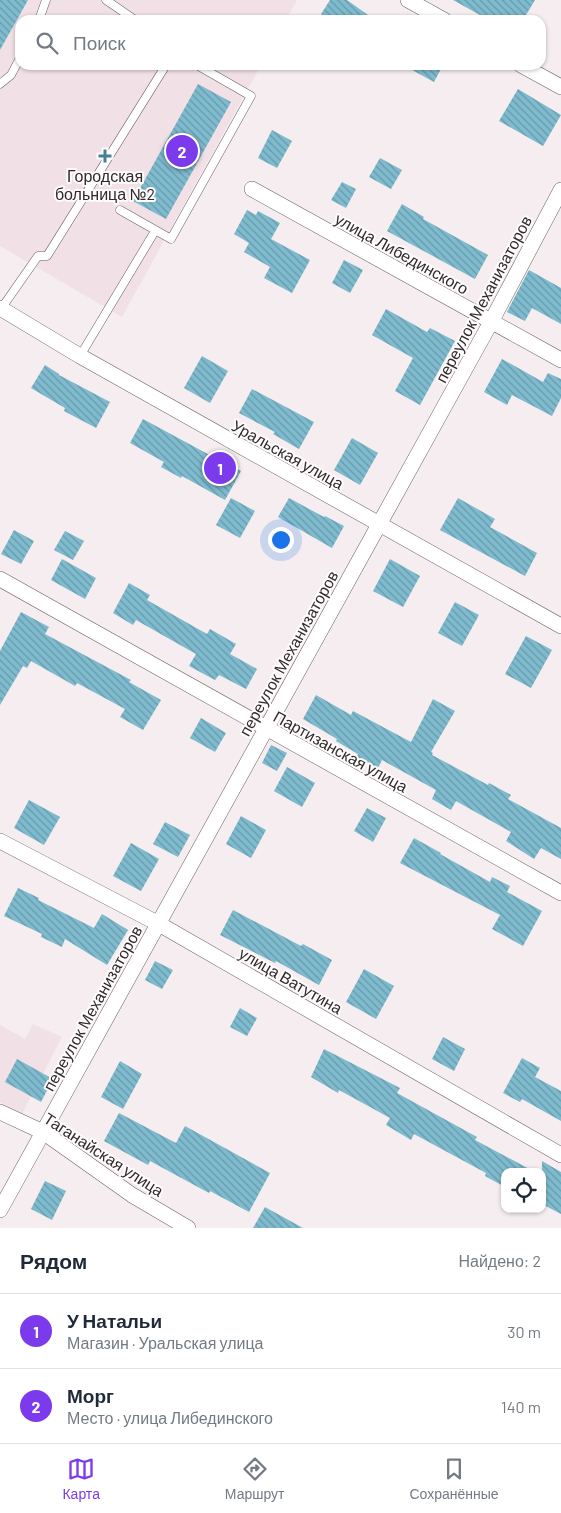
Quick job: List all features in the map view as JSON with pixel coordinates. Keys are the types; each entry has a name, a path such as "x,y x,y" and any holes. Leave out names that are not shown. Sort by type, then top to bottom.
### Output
{"street":[{"path":"408,0 435,15"},
{"path":"530,70 561,87"},
{"name":"улица Либединского","path":"252,190 561,360"},
{"name":"переулок Механизаторов","path":"0,1210 160,924 491,322 561,190"},
{"name":"Уральская улица","path":"1,309 80,356 378,525 561,626"},
{"name":"Партизанская улица","path":"0,578 561,894"},
{"name":"улица Ватутина","path":"0,841 160,924 561,1155"},
{"name":"Таганайская улица","path":"0,1112 43,1132 132,1195 188,1228"}],"lane":[{"path":"41,15 46,0"},
{"path":"106,0 128,15"},
{"path":"0,84 11,74 15,67"},
{"path":"1,309 38,256 47,256 163,70"},
{"path":"120,210 171,239 250,96 206,70"},
{"path":"80,356 155,231"}],"shaded area":[{"name":"Городская больница №2","path":"0,0 297,0 289,15 15,15 15,70 258,70 122,317 0,246"},
{"path":"33,1024 62,1037 22,1114 0,1102 0,1025 25,1039"}],"building":[{"path":"0,0 28,0 20,15 15,15 15,23 0,50"},
{"path":"330,0 347,0 368,15 322,15 321,14"},
{"path":"453,0 535,0 526,15 480,15"},
{"path":"412,70 440,70 434,82"},
{"path":"198,84 231,102 166,219 133,201"},
{"path":"518,89 561,115 543,146 499,121"},
{"path":"272,130 292,141 277,168 258,158"},
{"path":"380,158 402,170 391,189 369,177"},
{"path":"342,182 356,189 346,208 331,200"},
{"path":"402,204 424,217 423,219 488,255 475,279 387,231"},
{"path":"247,210 256,215 258,211 280,223 271,239 310,260 292,293 264,278 270,267 244,252 249,243 234,234"},
{"path":"344,260 363,270 350,293 332,283"},
{"path":"529,270 561,288 561,324 532,308 525,321 507,312"},
{"path":"386,309 427,332 430,328 455,341 420,405 395,391 413,358 372,335"},
{"path":"202,356 228,371 210,403 184,388"},
{"path":"502,359 543,382 548,373 561,379 561,398 552,416 512,395 507,405 484,392"},
{"path":"45,365 59,375 110,402 96,428 64,411 65,408 31,388"},
{"path":"252,389 314,422 299,449 273,434 275,432 239,413"},
{"path":"143,419 241,471 225,500 182,476 181,478 161,467 164,462 130,443"},
{"path":"352,438 378,453 360,485 334,470"},
{"path":"231,498 255,511 240,538 216,525"},
{"path":"289,498 344,526 332,548 278,517"},
{"path":"458,498 495,519 490,527 537,553 525,576 440,530"},
{"path":"14,530 34,541 21,564 1,554"},
{"path":"65,531 84,541 73,560 54,550"},
{"path":"62,559 96,578 85,599 51,580"},
{"path":"390,559 420,576 403,607 373,591"},
{"path":"129,583 150,595 147,600 207,634 210,629 236,644 230,654 257,669 246,689 219,675 215,680 189,666 196,654 136,620 133,625 113,613"},
{"path":"455,602 479,615 462,646 438,633"},
{"path":"21,612 49,627 45,634 131,680 129,682 161,700 143,730 120,717 125,709 77,683 75,686 31,661 27,668 23,666 0,705 0,651"},
{"path":"526,636 552,650 531,688 505,674"},
{"path":"316,695 351,715 353,711 411,742 433,699 455,711 431,752 433,753 432,755 511,795 508,799 561,828 561,859 541,848 534,859 506,841 511,832 456,801 451,810 432,799 436,790 382,760 378,768 356,757 358,754 303,719"},
{"path":"201,718 226,733 215,752 190,738"},
{"path":"271,745 287,753 277,771 262,763"},
{"path":"287,767 315,783 302,807 274,791"},
{"path":"29,800 60,817 44,845 14,828"},
{"path":"367,808 386,818 373,842 354,831"},
{"path":"241,816 266,830 251,858 226,844"},
{"path":"165,822 190,835 178,857 153,844"},
{"path":"414,838 490,882 492,877 510,886 507,892 542,911 523,946 492,929 500,915 400,863"},
{"path":"131,843 159,859 141,891 113,876"},
{"path":"18,888 94,928 102,914 128,930 107,965 65,939 62,947 41,937 42,934 4,916"},
{"path":"233,910 332,960 319,985 276,961 275,963 220,935"},
{"path":"155,961 173,970 162,989 145,980"},
{"path":"364,969 394,986 376,1019 346,1002"},
{"path":"240,1008 257,1018 247,1036 230,1027"},
{"path":"443,1037 465,1049 454,1071 432,1059"},
{"path":"324,1049 400,1088 397,1093 477,1137 475,1140 528,1168 501,1168 501,1185 485,1176 486,1173 414,1134 411,1140 386,1125 390,1118 339,1090 338,1093 311,1077"},
{"path":"522,1058 540,1068 535,1077 561,1091 561,1121 522,1099 520,1102 503,1093"},
{"path":"17,1059 53,1079 41,1102 5,1082"},
{"path":"120,1061 142,1074 123,1109 101,1097"},
{"path":"119,1113 176,1143 185,1126 270,1173 249,1212 150,1161 148,1165 104,1141"},
{"path":"542,1161 561,1172 561,1214 546,1206 546,1168 542,1168"},
{"path":"45,1181 66,1191 52,1220 31,1209"},
{"path":"265,1207 303,1228 253,1228"}],"place":[{"name":"Морг","path":"182,151"},
{"name":"Городская больница №2","path":"105,156"},
{"name":"У Натальи","path":"220,468"}]}
